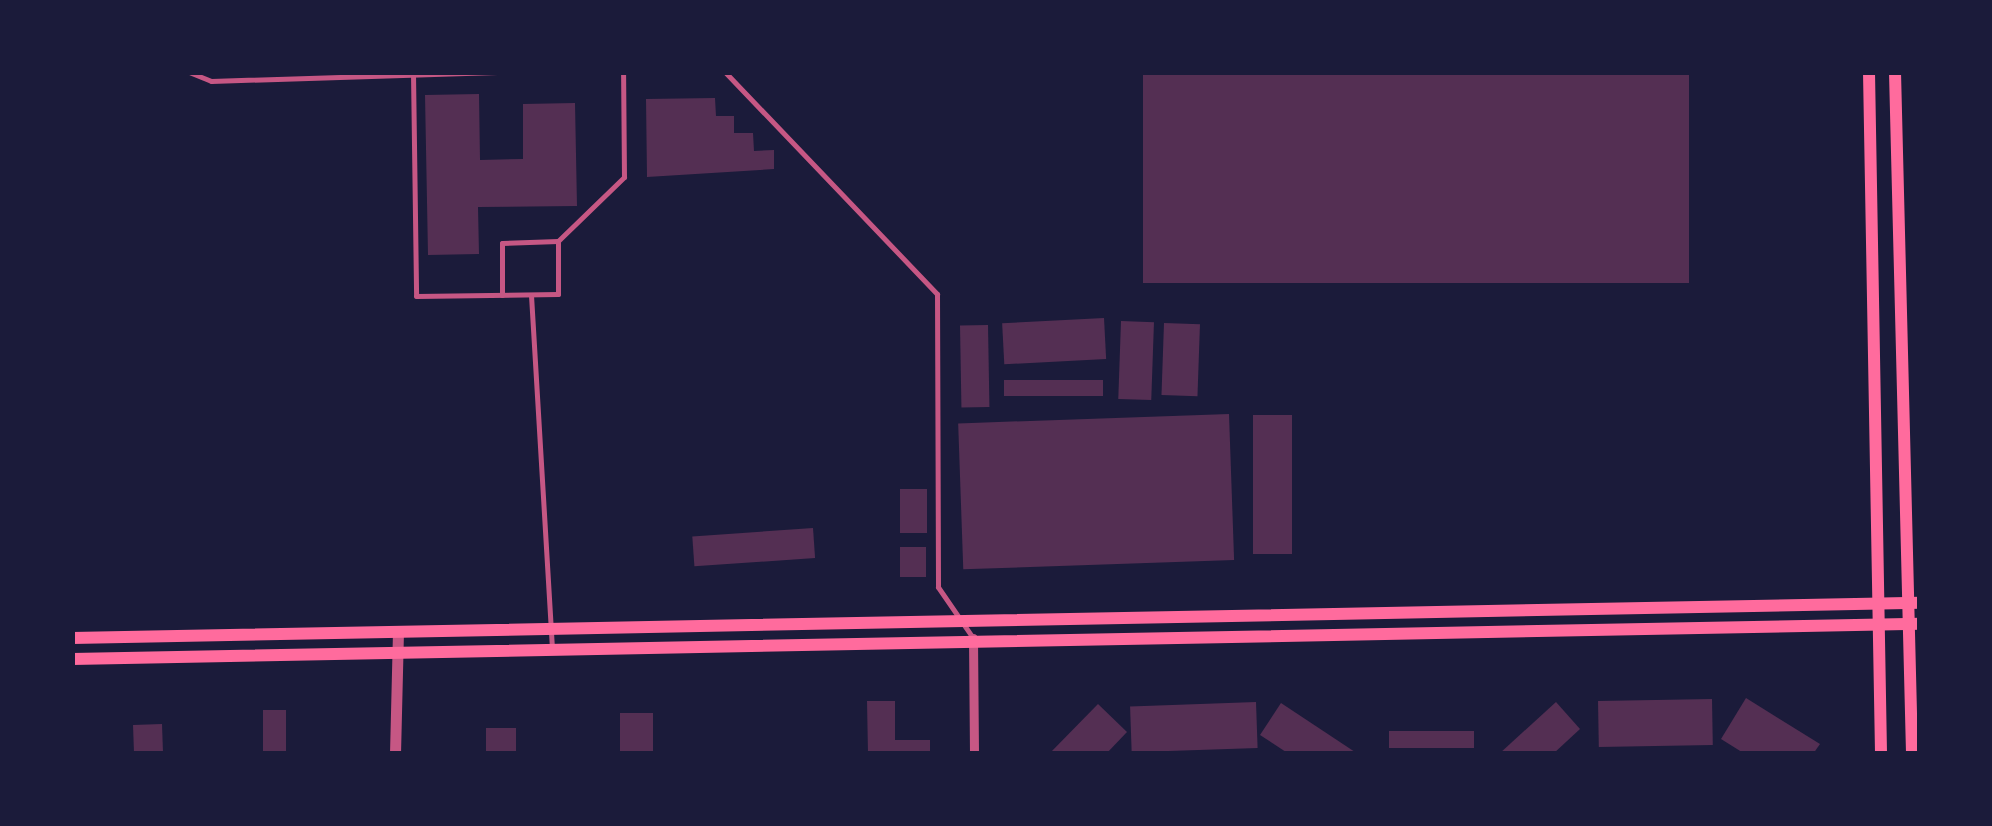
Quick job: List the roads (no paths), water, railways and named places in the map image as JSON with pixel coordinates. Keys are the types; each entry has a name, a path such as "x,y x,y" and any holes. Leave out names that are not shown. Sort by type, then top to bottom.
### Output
{"main road":[{"path":"1869,72 1881,754"},
{"path":"1894,72 1914,602 1912,754"},
{"path":"72,638 1914,602"},
{"path":"72,659 398,655 973,638 1914,624"}],"street":[{"path":"1914,624 1920,639"},
{"path":"396,754 398,631"},
{"path":"973,638 974,754"}],"lane":[{"path":"189,72 210,81 295,75 505,72"},
{"path":"502,296 502,243 558,241 624,177 623,72"},
{"path":"724,72 937,294 938,586 973,638"},
{"path":"413,74 416,296 558,294 558,241"},
{"path":"531,295 552,650"}]}
